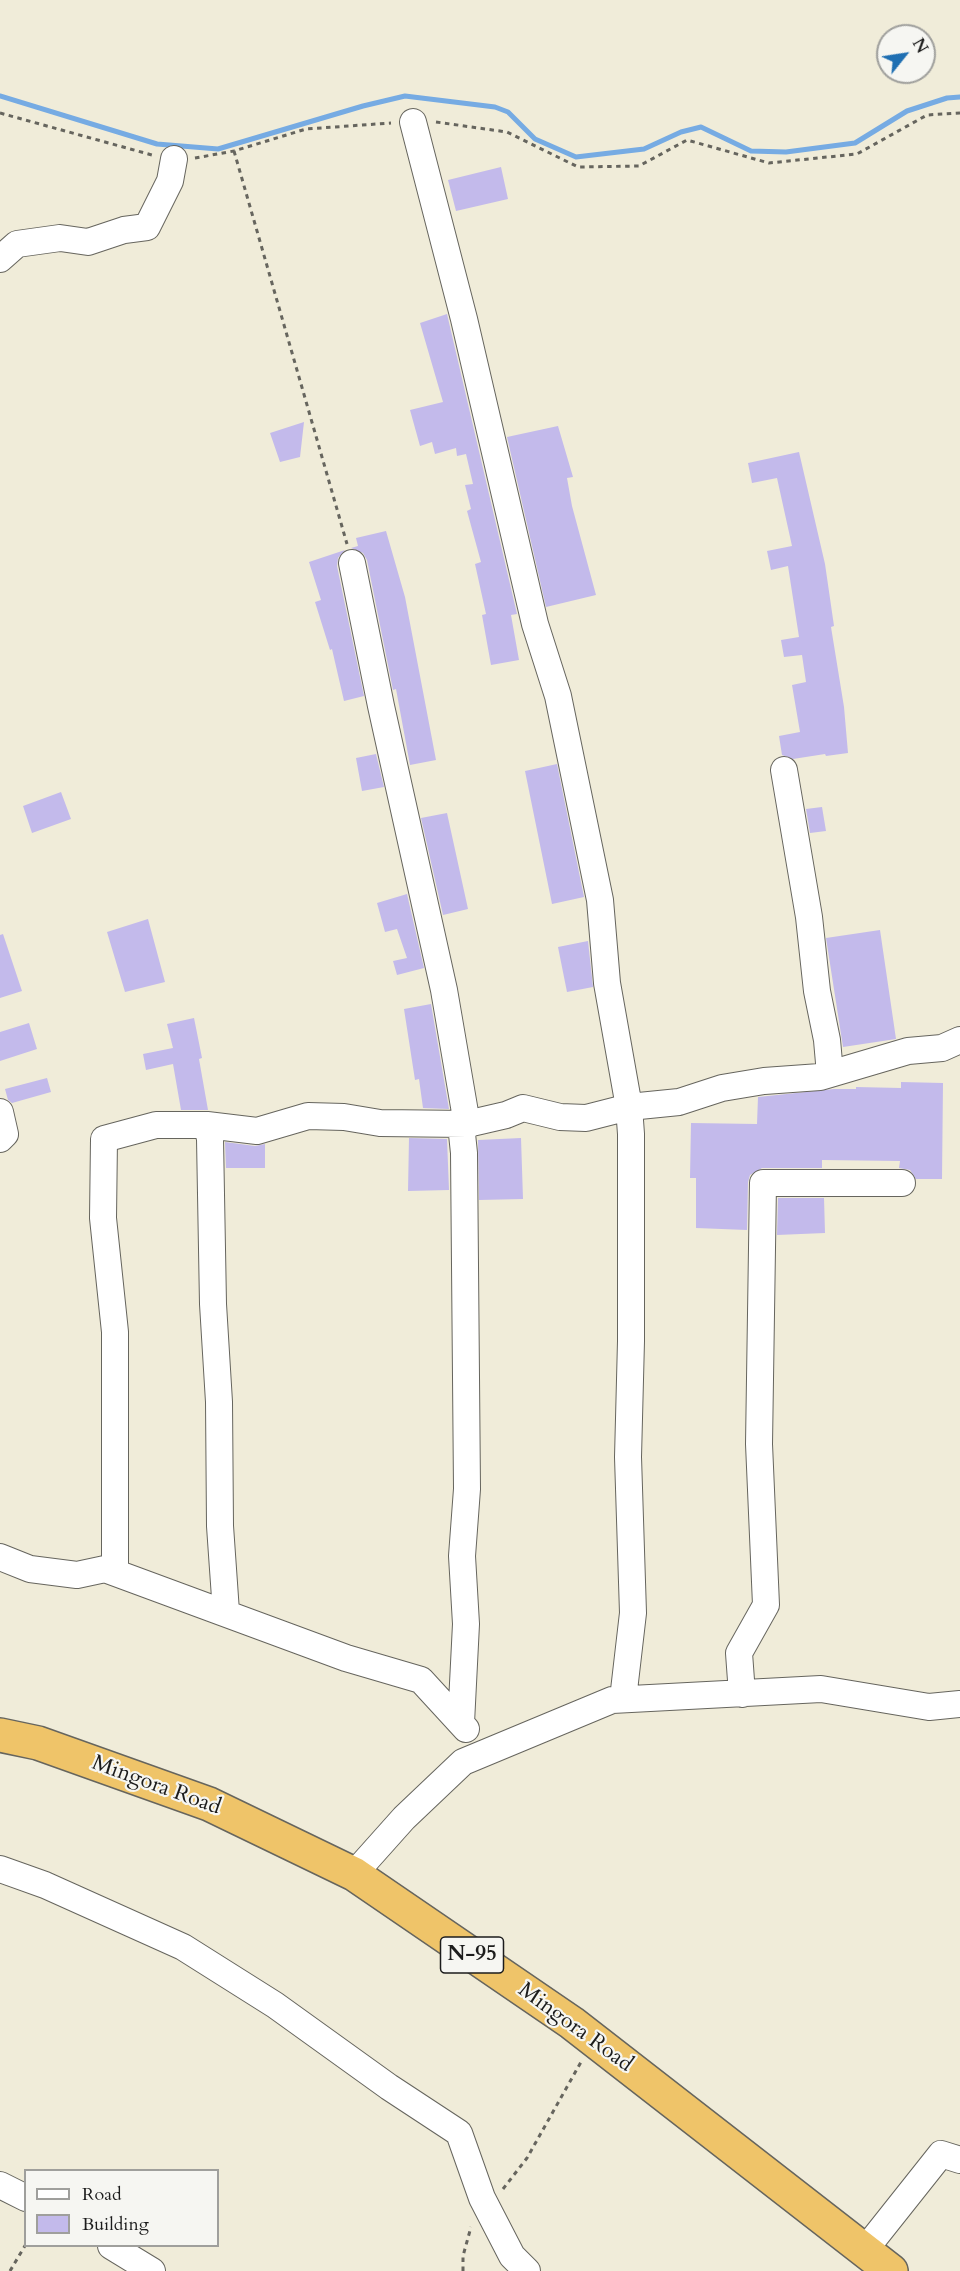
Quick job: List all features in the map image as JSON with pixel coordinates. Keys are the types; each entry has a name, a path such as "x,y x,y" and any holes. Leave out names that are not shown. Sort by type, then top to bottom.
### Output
{"highway":[{"name":"Mingora Road","path":"0,1735 38,1743 209,1803 354,1874 592,2039 891,2271"}],"street":[{"path":"413,122 464,319 535,624 558,696 600,900 608,983 629,1107 631,1341 628,1457 633,1613 623,1699"},
{"path":"0,259 17,244 60,238 88,242 124,230 147,227 170,181 174,159"},
{"path":"352,563 444,990 467,1124 462,1134 467,1477 462,1556 466,1624 461,1723"},
{"path":"784,770 809,917 816,991 827,1040 830,1074"},
{"path":"115,1572 115,1332 103,1218 104,1139 156,1125 207,1125 257,1131 308,1116 344,1117 380,1123 467,1124 506,1115 523,1108 560,1117 586,1118 629,1107 679,1102 722,1088 830,1074 908,1051 942,1048 960,1040"},
{"path":"0,1112 5,1134 0,1139"},
{"path":"207,1125 210,1139 213,1304 226,1612"},
{"path":"742,1694 740,1653 766,1605 759,1444 763,1183 902,1183"},
{"path":"0,1557 30,1569 77,1575 105,1569 346,1658 421,1680 461,1723 484,1754"},
{"path":"354,1874 404,1818 463,1762 612,1700 821,1689 929,1707 960,1704"},
{"path":"0,1869 45,1886 183,1947 275,2005 389,2087 459,2133 484,2201 512,2256 527,2271"},
{"path":"864,2251 941,2154 960,2160"},
{"path":"0,2185 24,2197"},
{"path":"113,2247 152,2271"}],"path":[{"path":"0,113 142,154 174,159 213,156 306,129 428,121 507,132 578,167 639,166 687,140 769,163 857,154 927,115 960,113"},
{"path":"234,151 352,563"},
{"path":"463,2271 464,2256 484,2201 527,2158 592,2039"},
{"path":"10,2271 24,2247"}],"building":[{"path":"501,167 508,199 456,211 448,180"},
{"path":"447,314 517,614 511,615 519,660 491,665 482,615 486,614 475,564 481,562 467,511 471,509 465,485 473,484 466,454 457,456 456,448 435,454 432,442 420,446 410,410 443,402 420,323"},
{"path":"304,422 300,457 280,462 270,433"},
{"path":"558,426 573,477 567,478 572,506 596,595 546,607 507,437"},
{"path":"799,452 825,564 848,753 793,759 782,755 779,736 800,732 792,685 806,682 802,655 784,657 781,640 799,637 788,566 771,570 767,551 792,546 777,478 752,483 748,463"},
{"path":"386,531 405,597 436,760 410,765 396,689 393,690 367,560 363,553 351,548 358,546 356,538"},
{"path":"345,550 338,558 337,566 364,696 344,701 332,649 330,650 315,602 321,600 309,562"},
{"path":"376,754 384,787 362,791 356,758"},
{"path":"557,764 584,897 552,904 525,771"},
{"path":"61,792 71,819 32,833 23,806"},
{"path":"822,807 826,831 810,833 806,809"},
{"path":"447,813 468,909 443,915 421,818"},
{"path":"407,894 424,968 397,975 393,961 407,958 397,929 385,932 377,903"},
{"path":"148,919 165,982 125,992 107,932"},
{"path":"880,930 896,1039 843,1047 826,938"},
{"path":"3,934 22,991 0,998 0,935"},
{"path":"588,941 593,987 567,992 558,947"},
{"path":"431,1004 449,1109 423,1108 419,1079 415,1080 404,1009"},
{"path":"194,1018 202,1058 199,1059 208,1110 181,1110 173,1064 146,1070 143,1054 173,1048 167,1024"},
{"path":"29,1023 37,1049 0,1061 0,1032"},
{"path":"47,1078 51,1092 12,1103 8,1100 5,1089"},
{"path":"901,1082 943,1083 942,1179 916,1179 910,1170 899,1168 900,1161 822,1160 822,1168 762,1168 750,1175 748,1182 747,1230 696,1228 696,1178 690,1178 691,1123 757,1124 758,1097 856,1089 856,1087 901,1088"},
{"path":"409,1138 447,1139 449,1190 408,1191"},
{"path":"521,1138 523,1199 479,1200 478,1140"},
{"path":"225,1142 255,1146 265,1144 265,1168 226,1168"},
{"path":"778,1198 824,1198 825,1233 777,1235"}],"waterway":[{"path":"0,96 157,144 218,149 363,106 405,96 495,107 508,112 535,139 576,157 644,149 681,132 701,127 751,151 786,152 855,143 907,111 947,98 960,97"}]}
